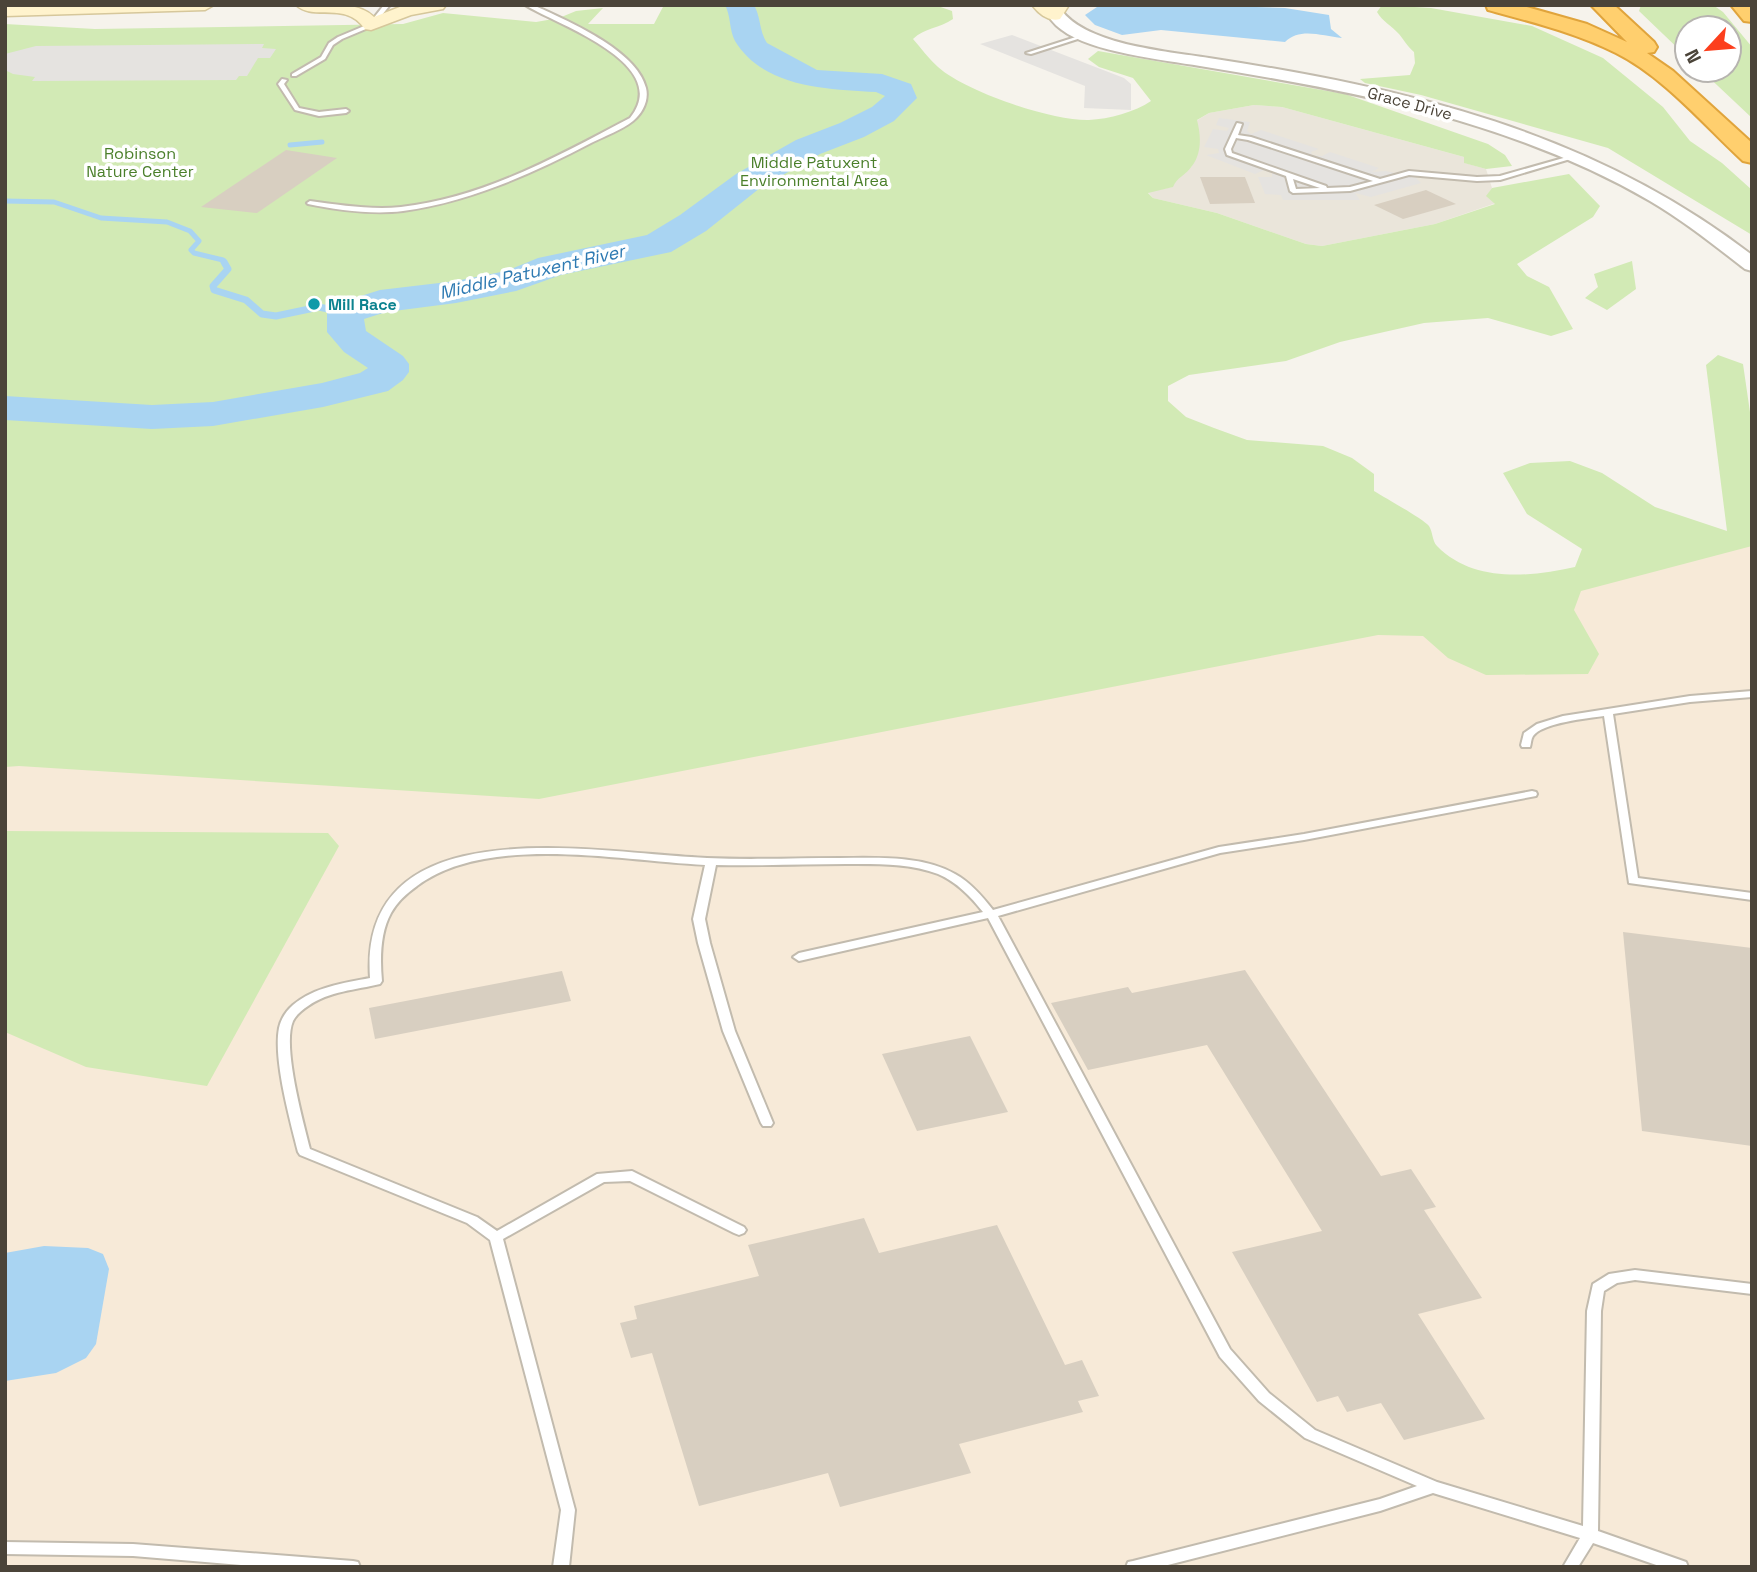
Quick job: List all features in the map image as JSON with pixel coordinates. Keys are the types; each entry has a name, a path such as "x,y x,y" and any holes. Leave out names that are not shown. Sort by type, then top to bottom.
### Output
{"highway":[{"path":"1496,5 1579,29 1647,61 1752,156"},
{"path":"1601,5 1677,77 1720,125"},
{"path":"1741,5 1752,16"}],"main road":[{"path":"5,10 205,5"},
{"path":"305,5 358,11 366,16 371,25 407,10 437,5"}],"street":[{"name":"Grace Drive","path":"1051,8 1065,27 1104,42 1372,92 1474,120 1574,157 1681,212 1752,265"}],"lane":[{"path":"294,75 323,58 331,44 340,38 371,25 387,5"},
{"path":"310,203 375,210 438,203 506,179 632,119 642,104 642,83 637,71 596,39 527,5"},
{"path":"1029,53 1084,36"},
{"path":"284,80 281,84 297,109 319,114 346,111"},
{"path":"1239,124 1228,149 1229,154 1334,190"},
{"path":"1234,136 1249,138 1377,180"},
{"path":"1289,175 1293,191 1334,190 1419,173 1477,179 1500,178 1574,157"},
{"path":"1526,745 1528,735 1542,726 1563,719 1690,699 1752,694"},
{"path":"1608,712 1633,881 1752,897"},
{"path":"799,957 991,914 1219,850 1304,837 1532,794"},
{"path":"561,1567 568,1510 496,1237 472,1220 304,1152 291,1098 284,1034 287,1020 301,1004 329,991 376,981 374,958 385,914 412,884 463,859 492,853 528,852 711,862 884,861 914,864 952,876 971,889 991,914 1225,1353 1264,1397 1310,1434 1433,1487 1590,1535 1681,1567"},
{"path":"711,862 699,919 704,943 729,1031 767,1123"},
{"path":"496,1237 602,1177 632,1176 739,1230"},
{"path":"1570,1567 1590,1535 1594,1311 1598,1288 1614,1278 1635,1275 1752,1289"},
{"path":"1132,1567 1380,1504 1433,1487"},
{"path":"5,1548 133,1550 353,1567"}],"shaded area":[{"path":"1012,35 1124,78 1131,84 1131,110 1084,108 1085,86 980,44"},
{"path":"264,44 262,48 276,49 270,58 258,58 247,76 239,76 236,80 32,81 35,77 5,70 5,54 36,46"},
{"path":"1254,105 1282,107 1464,157 1465,163 1486,169 1492,188 1487,196 1496,203 1435,224 1322,246 1306,244 1217,213 1153,198 1148,192 1172,187 1192,166 1196,121 1209,113"},
{"path":"1219,118 1250,122 1247,131 1251,134 1261,130 1319,149 1311,152 1312,155 1322,156 1330,152 1379,168 1372,172 1386,171 1416,178 1421,183 1371,197 1355,193 1360,200 1283,200 1281,195 1265,194 1258,177 1272,177 1272,173 1264,170 1255,174 1206,155 1219,153 1218,149 1204,147 1213,129 1227,131 1229,128 1216,125"},
{"path":"1752,528 1752,1567 5,1567 5,762 536,798"}],"green space":[{"name":"Middle Patuxent Environmental Area","path":"664,5 935,5 952,11 953,19 922,32 913,39 931,61 968,86 1032,110 1054,116 1089,120 1121,114 1151,101 1133,78 1099,67 1088,59 1098,51 1345,94 1488,144 1505,155 1512,166 1486,169 1464,163 1464,157 1282,107 1254,105 1209,113 1197,120 1200,144 1192,166 1173,187 1148,193 1153,198 1217,213 1306,244 1322,246 1435,224 1495,204 1486,196 1492,188 1569,174 1600,206 1593,217 1517,264 1527,276 1549,287 1573,329 1551,336 1488,318 1424,323 1340,342 1286,361 1189,375 1168,386 1168,401 1186,417 1247,440 1323,446 1352,458 1374,474 1374,491 1425,522 1435,544 1451,558 1485,572 1521,575 1575,567 1582,549 1527,514 1503,473 1530,463 1570,461 1602,473 1655,507 1727,531 1706,365 1718,355 1743,364 1752,426 1752,546 1581,591 1574,610 1599,654 1588,674 1486,675 1448,658 1423,636 1378,635 539,799 5,767 5,24 95,29 403,24 443,13 536,22 559,18 576,11 603,8 588,24 654,24"},
{"path":"1382,5 1431,8 1532,26 1603,58 1663,107 1690,141 1722,163 1752,190 1752,235 1608,148 1421,95 1365,83 1360,79 1410,75 1415,63 1414,52 1377,12"},
{"path":"1641,5 1713,5 1725,14 1673,14 1673,44 1639,11"},
{"path":"1743,36 1752,47 1752,118 1716,84 1743,84"},
{"path":"1632,261 1636,289 1607,310 1585,298 1598,287 1594,274"},
{"path":"5,831 328,833 339,846 207,1086 86,1067 5,1032"}],"water":[{"path":"1097,7 1285,8 1329,15 1331,29 1342,38 1304,34 1291,37 1285,42 1161,30 1122,35 1095,25 1085,15"},
{"path":"44,1246 88,1248 103,1254 109,1269 96,1344 86,1358 56,1373 5,1381 5,1253"}],"building":[{"name":"Robinson Nature Center","path":"286,150 337,158 257,213 201,207"},
{"path":"1200,177 1245,177 1255,203 1210,204"},
{"path":"1426,190 1456,204 1403,219 1374,205"},
{"path":"1623,932 1752,948 1752,1146 1642,1131"},
{"path":"1245,970 1381,1176 1411,1169 1436,1207 1424,1210 1482,1298 1418,1314 1485,1419 1404,1440 1381,1403 1347,1412 1338,1396 1317,1402 1232,1252 1322,1231 1207,1045 1088,1070 1051,1003 1128,987 1132,993"},
{"path":"562,971 571,1001 375,1039 369,1008"},
{"path":"970,1036 1008,1112 917,1131 882,1054"},
{"path":"864,1218 879,1253 997,1225 1065,1365 1082,1360 1099,1396 1078,1401 1083,1412 959,1444 971,1473 840,1507 828,1473 699,1506 652,1353 631,1358 620,1323 637,1319 634,1306 759,1276 748,1245"}],"waterway":[{"name":"Middle Patuxent River","path":"5,408 152,417 213,414 323,395 374,382 389,372 389,364 351,339 345,323 346,313 380,301 456,292 516,280 551,266 658,244 693,223 748,181 808,147 852,130 883,114 901,98 900,91 882,83 814,79 796,73 756,49 748,37 744,13 739,5"},
{"path":"290,145 322,142"},
{"path":"5,201 54,202 101,218 167,222 190,231 199,241 191,250 194,253 224,262"},
{"path":"224,262 228,269 213,286 214,290 246,300 262,314 276,316 319,307 346,313"}],"place":[{"name":"Mill Race","path":"314,304"}]}
